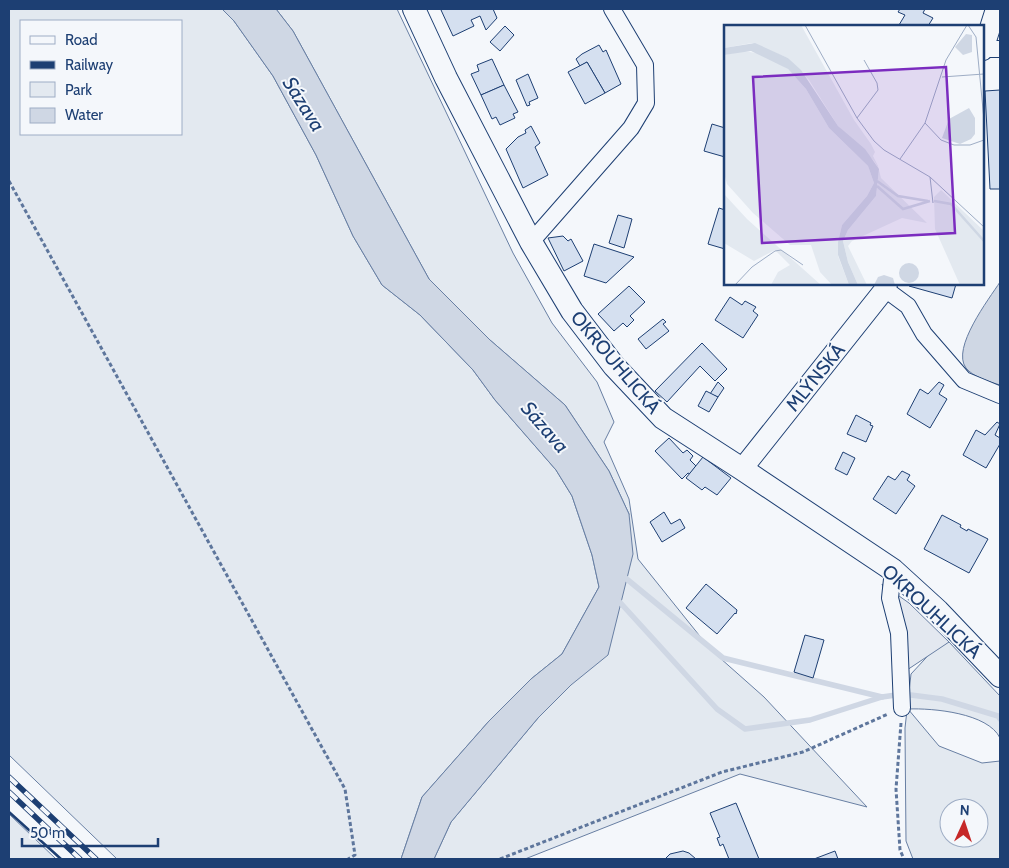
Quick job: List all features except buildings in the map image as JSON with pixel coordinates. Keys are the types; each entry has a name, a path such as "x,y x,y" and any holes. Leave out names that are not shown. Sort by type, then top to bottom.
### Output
{"main road":[{"name":"OKROUHLICKÁ","path":"414,9 446,78 531,242 572,311 614,366 663,418 742,468 893,570 938,611 1000,676"}],"street":[{"path":"531,242 631,128 646,103 645,65 612,9"},
{"path":"984,46 996,9"},
{"path":"984,49 1000,49"},
{"path":"886,286 908,306 924,334 964,380 1000,395"},
{"name":"MLÝNSKÁ","path":"742,468 886,286"},
{"path":"893,570 890,598 899,633 902,708"}],"path":[{"path":"9,181 345,789 355,854 348,859"},
{"path":"500,859 722,772 803,752 902,708 896,789 900,850 904,859"}],"green space":[{"path":"9,9 222,9 234,21 273,76 316,155 353,236 382,285 420,315 473,370 495,400 556,470 572,496 592,555 599,587 562,654 531,679 489,721 422,797 401,859 117,859 9,755"},
{"path":"276,9 397,9 513,253 552,323 597,382 614,422 604,442 629,499 638,559 711,650 764,697 867,807 740,774 525,859 434,859 451,822 538,718 571,685 629,514 609,471 565,405 490,340 429,279 293,31"},
{"path":"949,642 1000,696 1000,738 994,730 972,718 945,711 908,709 939,746 982,763 1000,761 1000,859 913,859 906,841 905,728 911,674 937,646"},
{"path":"9,814 56,859 9,859"}],"shaded area":[{"path":"882,584 909,603 949,642 907,670 899,633"}],"water":[{"name":"Sázava","path":"222,9 276,9 293,31 429,279 490,340 565,405 609,471 629,514 633,554 608,655 571,685 538,718 451,822 434,859 401,859 422,797 489,721 531,679 562,654 599,587 592,555 572,496 556,470 495,400 473,370 420,315 382,285 353,236 316,155 273,76 234,21"},
{"path":"1000,282 1000,385 982,379 969,371 963,359 963,349 967,336 980,311"}],"waterway":[{"path":"623,576 723,658 882,697"},
{"path":"616,598 717,709 745,729 810,720 882,697 903,694 942,699 998,716 1000,719"}],"railway":[{"path":"9,777 96,859"},
{"path":"9,792 80,859"}],"wall":[{"path":"9,812 61,859"}]}
